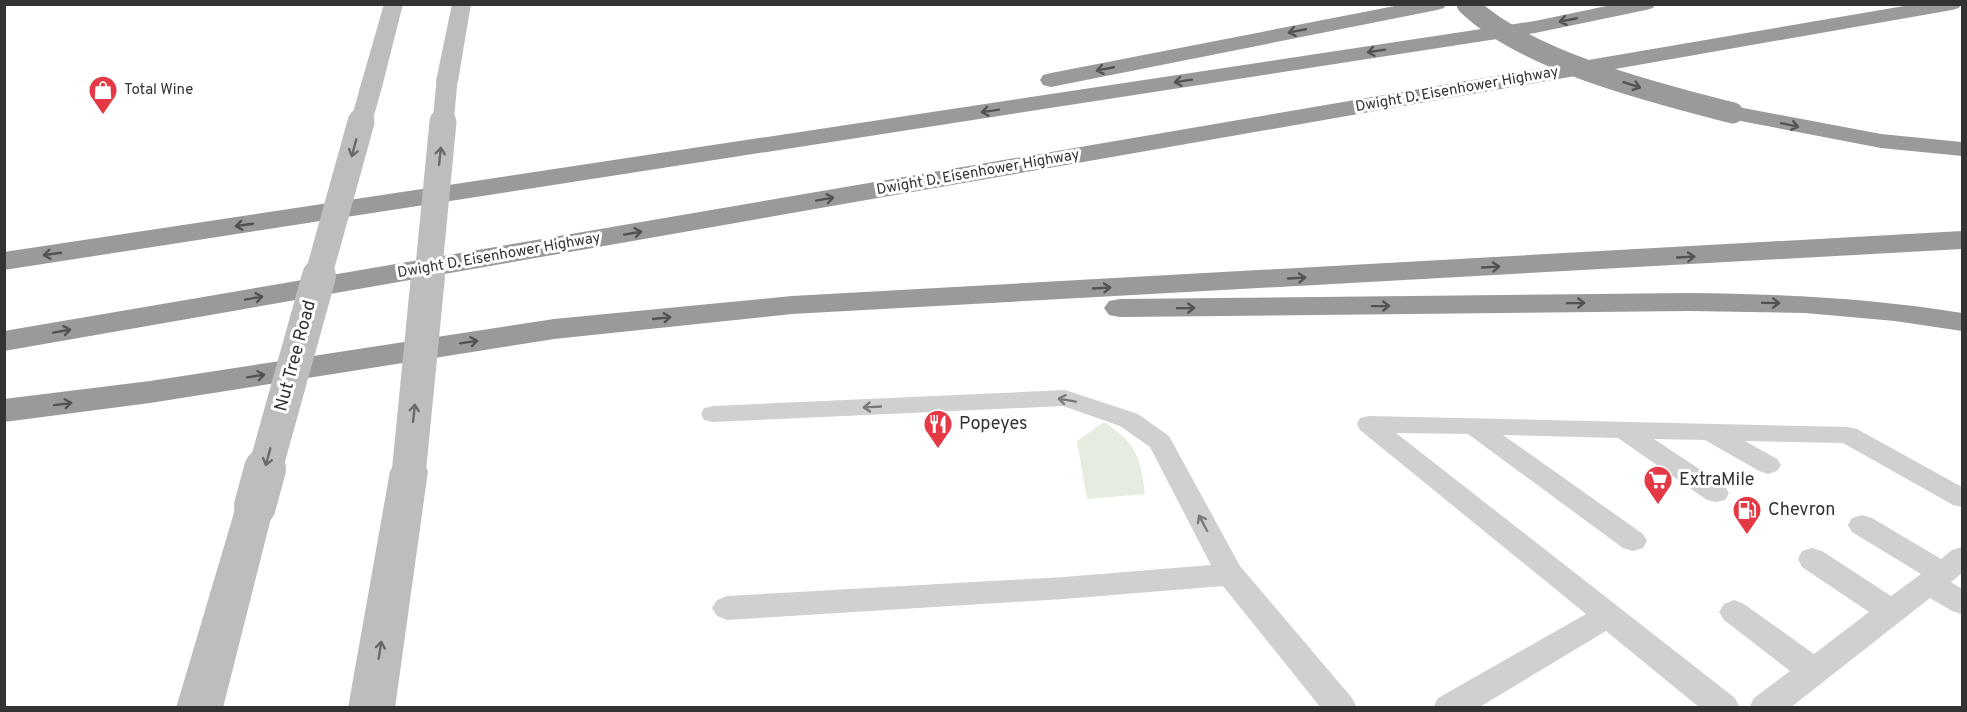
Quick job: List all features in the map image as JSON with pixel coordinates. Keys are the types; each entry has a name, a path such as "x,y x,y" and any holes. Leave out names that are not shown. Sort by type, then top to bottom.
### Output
{"highway":[{"path":"302,217 1020,86 1437,4"},
{"path":"1467,4 1498,27 1540,50 1585,69 1649,91 1733,113 1881,141 1962,149"},
{"path":"4,261 1535,27 1646,4"},
{"name":"Dwight D. Eisenhower Highway","path":"4,341 1952,4"},
{"path":"4,411 150,392 554,329 792,305 1962,240"},
{"path":"792,305 881,311 1688,302 1804,304 1895,312 1962,322"}],"main road":[{"name":"Nut Tree Road","path":"199,708 394,4"},
{"path":"371,708 409,471 447,81 462,4"}],"lane":[{"path":"713,414 1065,398 1129,420 1160,442 1230,574 1341,708"},
{"path":"1724,708 1606,616 1369,424 1848,435 1962,498"},
{"path":"1476,428 1633,541"},
{"path":"1625,431 1716,493"},
{"path":"1710,432 1768,465"},
{"path":"1862,525 1944,572 1962,603"},
{"path":"1812,559 1890,612"},
{"path":"1766,708 1944,572"},
{"path":"727,608 1064,588 1230,574"},
{"path":"1734,612 1814,671"},
{"path":"1449,708 1606,616"}],"shaded area":[{"path":"1104,422 1124,437 1135,452 1139,461 1145,494 1087,499 1077,441"}],"place":[{"name":"Total Wine","path":"103,116"},
{"name":"Popeyes","path":"938,450"},
{"name":"ExtraMile","path":"1658,506"},
{"name":"Chevron","path":"1747,536"}]}
